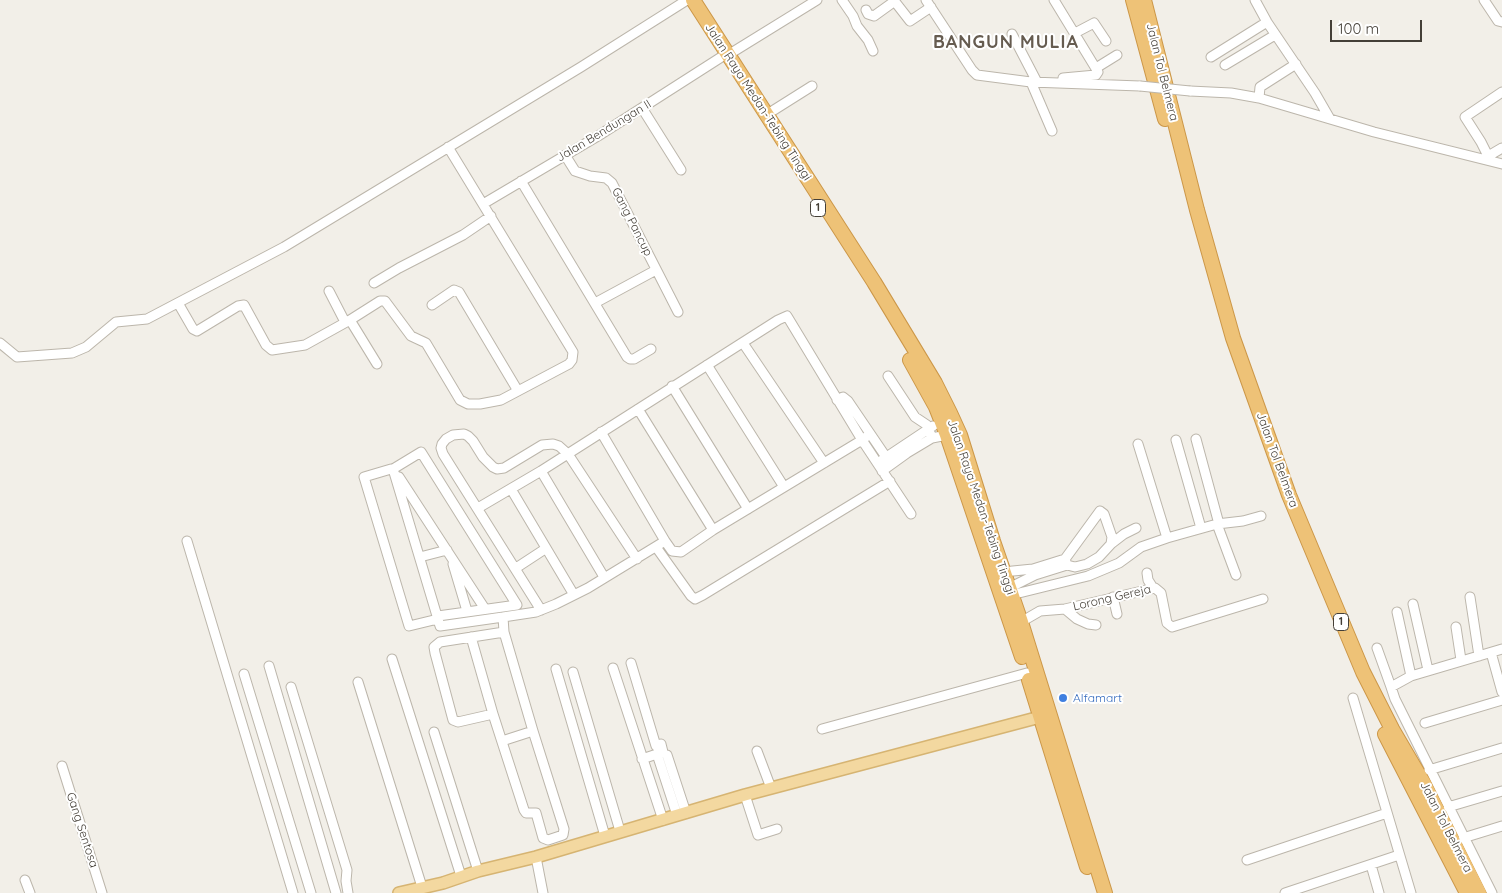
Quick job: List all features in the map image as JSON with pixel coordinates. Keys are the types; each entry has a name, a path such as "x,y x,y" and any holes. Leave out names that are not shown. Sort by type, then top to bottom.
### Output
{"highway":[{"name":"Jalan Raya Medan-Tebing Tinggi","path":"687,0 766,115 874,282 935,383 960,435 977,508 1040,717 1096,893"},
{"name":"Jalan Raya Medan-Tebing Tinggi","path":"693,0 929,393 977,508"},
{"name":"Jalan Tol Belmera","path":"1133,0 1214,287 1289,495 1363,672 1423,782 1479,893"},
{"name":"Jalan Tol Belmera","path":"1144,0 1197,210 1225,340 1281,497 1354,674 1467,893"},
{"name":"Jalan Raya Medan-Tebing Tinggi","path":"985,534 1004,572 1021,622 1105,893"}],"main road":[{"path":"399,893 422,887 444,888 461,876 478,870 536,857 745,795 1040,717"}],"street":[{"path":"0,342 17,357 72,353 86,347 116,322 147,320 284,247 581,67 687,0"},
{"name":"Jalan Bendungan II","path":"483,204 565,156 817,0"},
{"path":"842,0 873,51"},
{"path":"1054,0 1098,72 1097,74 1062,78 1059,82"},
{"path":"1484,0 1498,21 1502,22"},
{"path":"1256,1 1275,35 1330,118"},
{"path":"866,10 871,16 875,16 892,3 896,3 910,21 929,4 975,74 981,77 1034,82 1140,86 1231,93 1259,98 1374,132 1486,157 1502,164"},
{"path":"1211,57 1267,22"},
{"path":"1075,33 1094,23 1106,41"},
{"path":"1012,34 1034,82 1052,130"},
{"path":"1225,65 1275,35"},
{"path":"1096,68 1117,55"},
{"path":"1259,98 1260,86 1296,64"},
{"path":"766,115 812,86"},
{"path":"1486,157 1481,142 1465,117 1502,92"},
{"path":"642,108 681,170"},
{"path":"178,303 193,329 197,331 238,306 244,305 266,345 272,350 305,345 383,300 387,302 411,336 426,343 462,402 480,404 496,402 568,364 572,360 573,355 491,216 448,148"},
{"path":"1486,157 1502,148"},
{"name":"Gang Pancup","path":"565,156 576,171 590,176 606,178 612,183 678,312"},
{"path":"521,181 630,359 634,359 651,349"},
{"path":"374,283 463,235 491,216"},
{"path":"595,304 656,270"},
{"path":"432,305 454,290 459,292 518,391"},
{"path":"329,291 377,364"},
{"path":"478,508 541,471 672,386 787,316 837,400 910,514"},
{"path":"743,342 824,463"},
{"path":"707,365 784,487"},
{"path":"888,376 915,418 925,423 932,438"},
{"path":"672,386 748,509"},
{"path":"837,400 843,397 848,401 886,458"},
{"path":"638,409 713,530"},
{"path":"880,467 886,458 941,420"},
{"path":"601,432 665,541 672,551 681,552 713,530 870,434"},
{"path":"539,611 516,568 442,454 441,448 446,439 454,435 464,434 473,441 483,457 497,469 504,468 547,444 559,446 568,454 637,559"},
{"path":"880,467 932,438 947,435"},
{"path":"1196,438 1220,535 1236,575"},
{"path":"1176,440 1201,528"},
{"path":"1138,444 1167,538"},
{"path":"421,452 517,605 438,617 409,626 364,477 392,469 421,452"},
{"path":"392,469 485,609"},
{"path":"392,469 440,626 503,624"},
{"path":"541,471 604,577"},
{"path":"656,547 691,596 695,598 703,595 890,482"},
{"path":"510,489 574,595"},
{"path":"1004,572 1034,572 1066,562 1100,511 1104,514 1112,537 1111,544"},
{"path":"1010,592 1088,576 1119,563 1141,547 1201,528 1218,524 1243,522 1261,516"},
{"path":"1066,562 1075,567 1087,564 1099,557 1124,534 1136,528"},
{"path":"187,541 292,893"},
{"path":"493,714 458,722 453,720 434,647 440,642 472,637 574,595 665,541"},
{"path":"516,568 545,549"},
{"path":"420,557 448,552"},
{"path":"448,552 467,612"},
{"path":"1010,592 1034,572"},
{"path":"1147,573 1148,580 1153,588"},
{"name":"Lorong Gereja","path":"1021,622 1040,611 1065,609 1153,588 1158,589 1161,593 1167,623 1172,627 1263,599"},
{"path":"1113,597 1117,614"},
{"path":"1470,597 1479,656"},
{"path":"1413,604 1428,670"},
{"path":"1065,609 1077,619 1096,625"},
{"path":"1397,612 1411,676"},
{"path":"472,637 493,714 524,810 528,813 536,814 544,838 548,840 562,835 564,829 533,732 503,624"},
{"path":"1456,627 1461,660"},
{"path":"1377,648 1395,700 1492,893"},
{"path":"1390,687 1428,670 1502,649"},
{"path":"1492,656 1502,692"},
{"path":"392,659 461,876"},
{"path":"631,663 656,746 661,744 664,752 662,755 681,814"},
{"path":"269,666 336,893"},
{"path":"613,668 662,820"},
{"path":"556,669 605,836"},
{"path":"573,672 620,831"},
{"path":"822,729 1027,673"},
{"path":"244,674 311,893"},
{"path":"358,682 422,887"},
{"path":"290,687 348,870 346,880 348,893"},
{"path":"1353,698 1411,893"},
{"path":"1425,723 1502,700"},
{"path":"434,732 478,870"},
{"path":"502,741 533,732"},
{"path":"1429,770 1502,748"},
{"path":"758,751 771,788"},
{"path":"642,759 662,755"},
{"name":"Gang Sentosa","path":"62,766 102,893"},
{"path":"1448,807 1502,790"},
{"path":"745,795 758,835 777,830"},
{"path":"1247,860 1387,813"},
{"path":"1463,838 1502,826"},
{"path":"1285,893 1307,889 1400,855"},
{"path":"536,857 543,893"},
{"path":"1370,865 1380,893"},
{"path":"25,880 30,893"}],"place":[{"name":"Alfamart","path":"1063,698"}],"district":[{"name":"BANGUN MULIA","path":"1006,43"}]}
